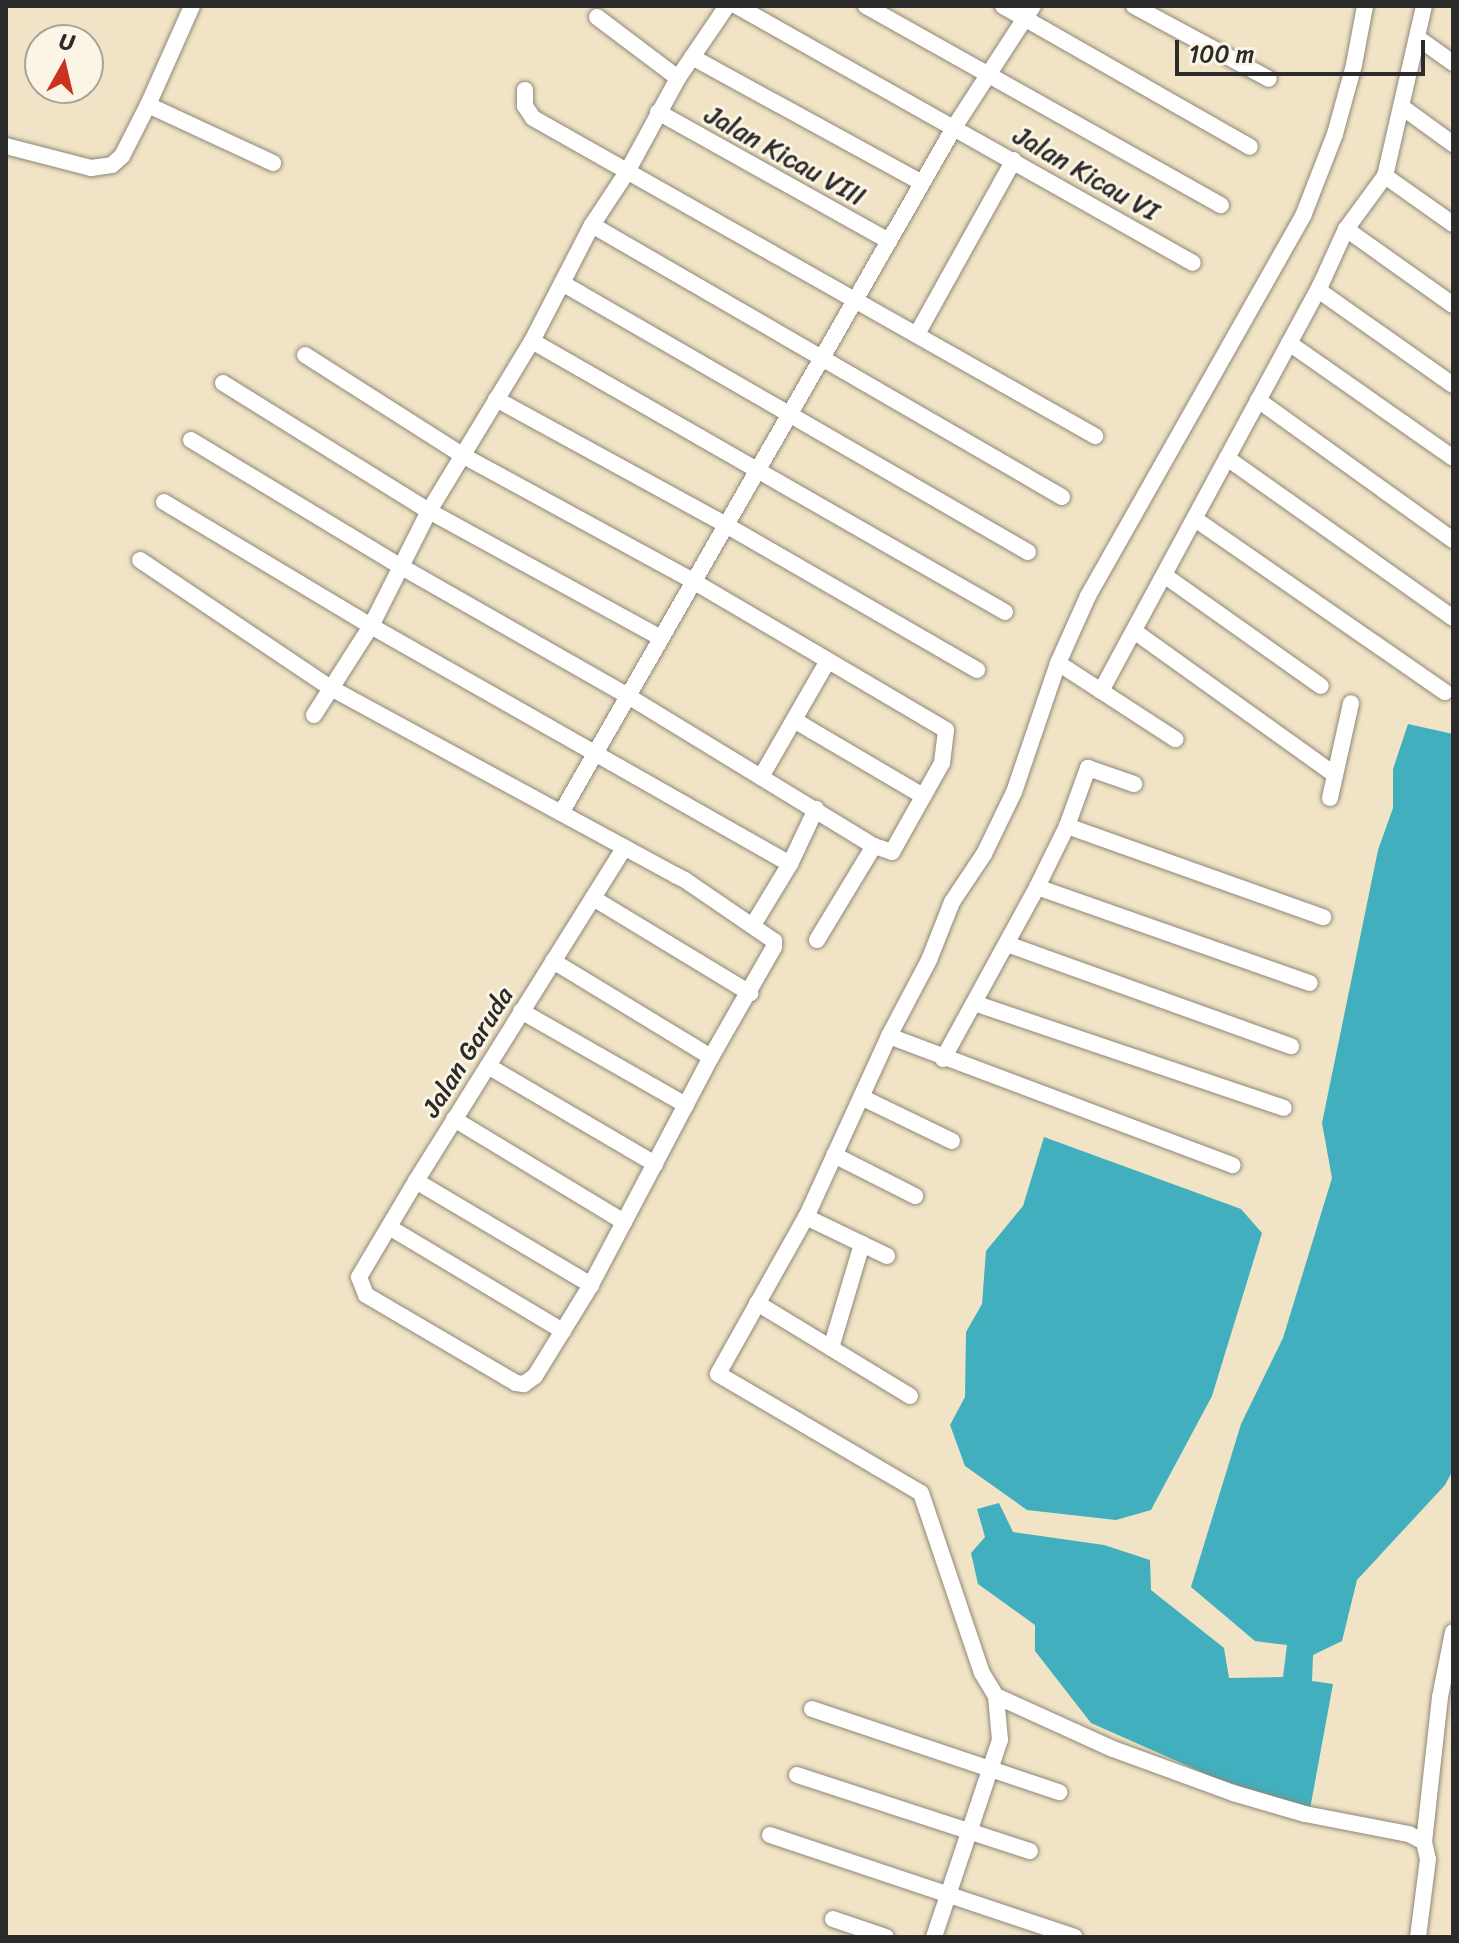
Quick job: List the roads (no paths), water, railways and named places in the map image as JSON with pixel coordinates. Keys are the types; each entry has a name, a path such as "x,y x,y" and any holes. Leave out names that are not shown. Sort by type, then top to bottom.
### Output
{"street":[{"path":"6,146 102,169 122,156 192,6"},
{"path":"314,715 329,687 371,626 429,511 532,341 592,225 627,172 678,78 727,6"},
{"name":"Jalan Kicau VI","path":"737,6 955,126 1193,263"},
{"path":"866,6 1221,205"},
{"path":"1003,6 1029,12 1250,147"},
{"path":"1134,6 1269,79"},
{"path":"1365,6 1354,65 1335,134 1303,216 1088,596 1058,663 1014,792 984,854 952,902 929,960 889,1036 806,1217 718,1374 921,1493 982,1673 1002,1700 1113,1749 1267,1804 1409,1834 1424,1842"},
{"path":"1101,691 1320,286 1346,229 1385,176 1424,6"},
{"path":"561,813 955,126 1029,12"},
{"path":"597,17 678,78"},
{"path":"1418,38 1453,63"},
{"path":"692,57 922,183"},
{"path":"525,90 525,106 533,118 1095,436"},
{"path":"148,105 273,163"},
{"path":"1402,107 1453,144"},
{"name":"Jalan Kicau VIII","path":"658,112 889,241"},
{"path":"917,334 1014,160"},
{"path":"1385,176 1453,224"},
{"path":"592,225 1062,497"},
{"path":"1346,229 1453,305"},
{"path":"562,283 791,412 1028,552"},
{"path":"1320,286 1321,292 1453,385"},
{"path":"532,341 1005,612"},
{"path":"1289,343 1453,458"},
{"path":"191,440 400,566 628,696 874,846 892,852 942,763 946,730 693,581 462,455 305,355"},
{"path":"223,383 429,511 661,638"},
{"path":"496,399 726,525 977,670"},
{"path":"1258,400 1453,540"},
{"path":"1227,458 1453,618"},
{"path":"164,502 371,626 790,864"},
{"path":"1195,519 1445,692"},
{"path":"140,560 329,687 685,880 770,935 774,947 750,993 711,1057 591,1285 563,1331 389,1227"},
{"path":"1164,575 1321,686"},
{"path":"1134,631 1335,775"},
{"path":"761,777 827,662"},
{"path":"1058,663 1175,739"},
{"path":"1330,798 1351,703"},
{"path":"794,720 923,796"},
{"path":"943,1059 1037,887 1067,826 1088,768 1134,784"},
{"path":"753,925 790,864 816,809"},
{"path":"1067,826 1323,917"},
{"path":"817,940 874,846"},
{"name":"Jalan Garuda","path":"563,1331 535,1376 524,1384 516,1383 366,1295 359,1277 624,848"},
{"path":"1037,887 1310,983"},
{"path":"593,898 750,993"},
{"path":"1007,944 1291,1046"},
{"path":"553,961 711,1057"},
{"path":"974,1003 1284,1108"},
{"path":"521,1011 686,1105"},
{"path":"889,1036 943,1059 1233,1165"},
{"path":"488,1066 655,1164"},
{"path":"861,1097 952,1141"},
{"path":"454,1119 624,1222"},
{"path":"834,1155 915,1196"},
{"path":"416,1181 591,1285"},
{"path":"806,1217 887,1256"},
{"path":"831,1348 862,1244"},
{"path":"757,1303 910,1396"},
{"path":"1418,1937 1428,1859 1424,1842 1440,1697 1453,1632"},
{"path":"934,1937 1000,1740 1002,1700"},
{"path":"812,1709 1059,1792"},
{"path":"797,1775 1030,1851"},
{"path":"770,1835 1074,1937"},
{"path":"833,1919 886,1937"}],"water":[{"path":"1408,724 1453,734 1453,1470 1445,1485 1357,1580 1342,1641 1313,1655 1312,1681 1333,1684 1310,1809 1215,1778 1091,1723 1035,1651 1035,1625 978,1584 971,1553 985,1537 977,1509 999,1503 1013,1532 1104,1545 1150,1560 1151,1590 1224,1648 1229,1678 1283,1677 1287,1645 1255,1641 1191,1587 1241,1424 1283,1338 1332,1178 1322,1123 1378,850 1393,808 1393,769"},
{"path":"1044,1137 1241,1209 1262,1233 1212,1396 1151,1510 1116,1520 1027,1510 965,1466 950,1425 965,1397 966,1332 982,1304 986,1251 1023,1206"}]}
